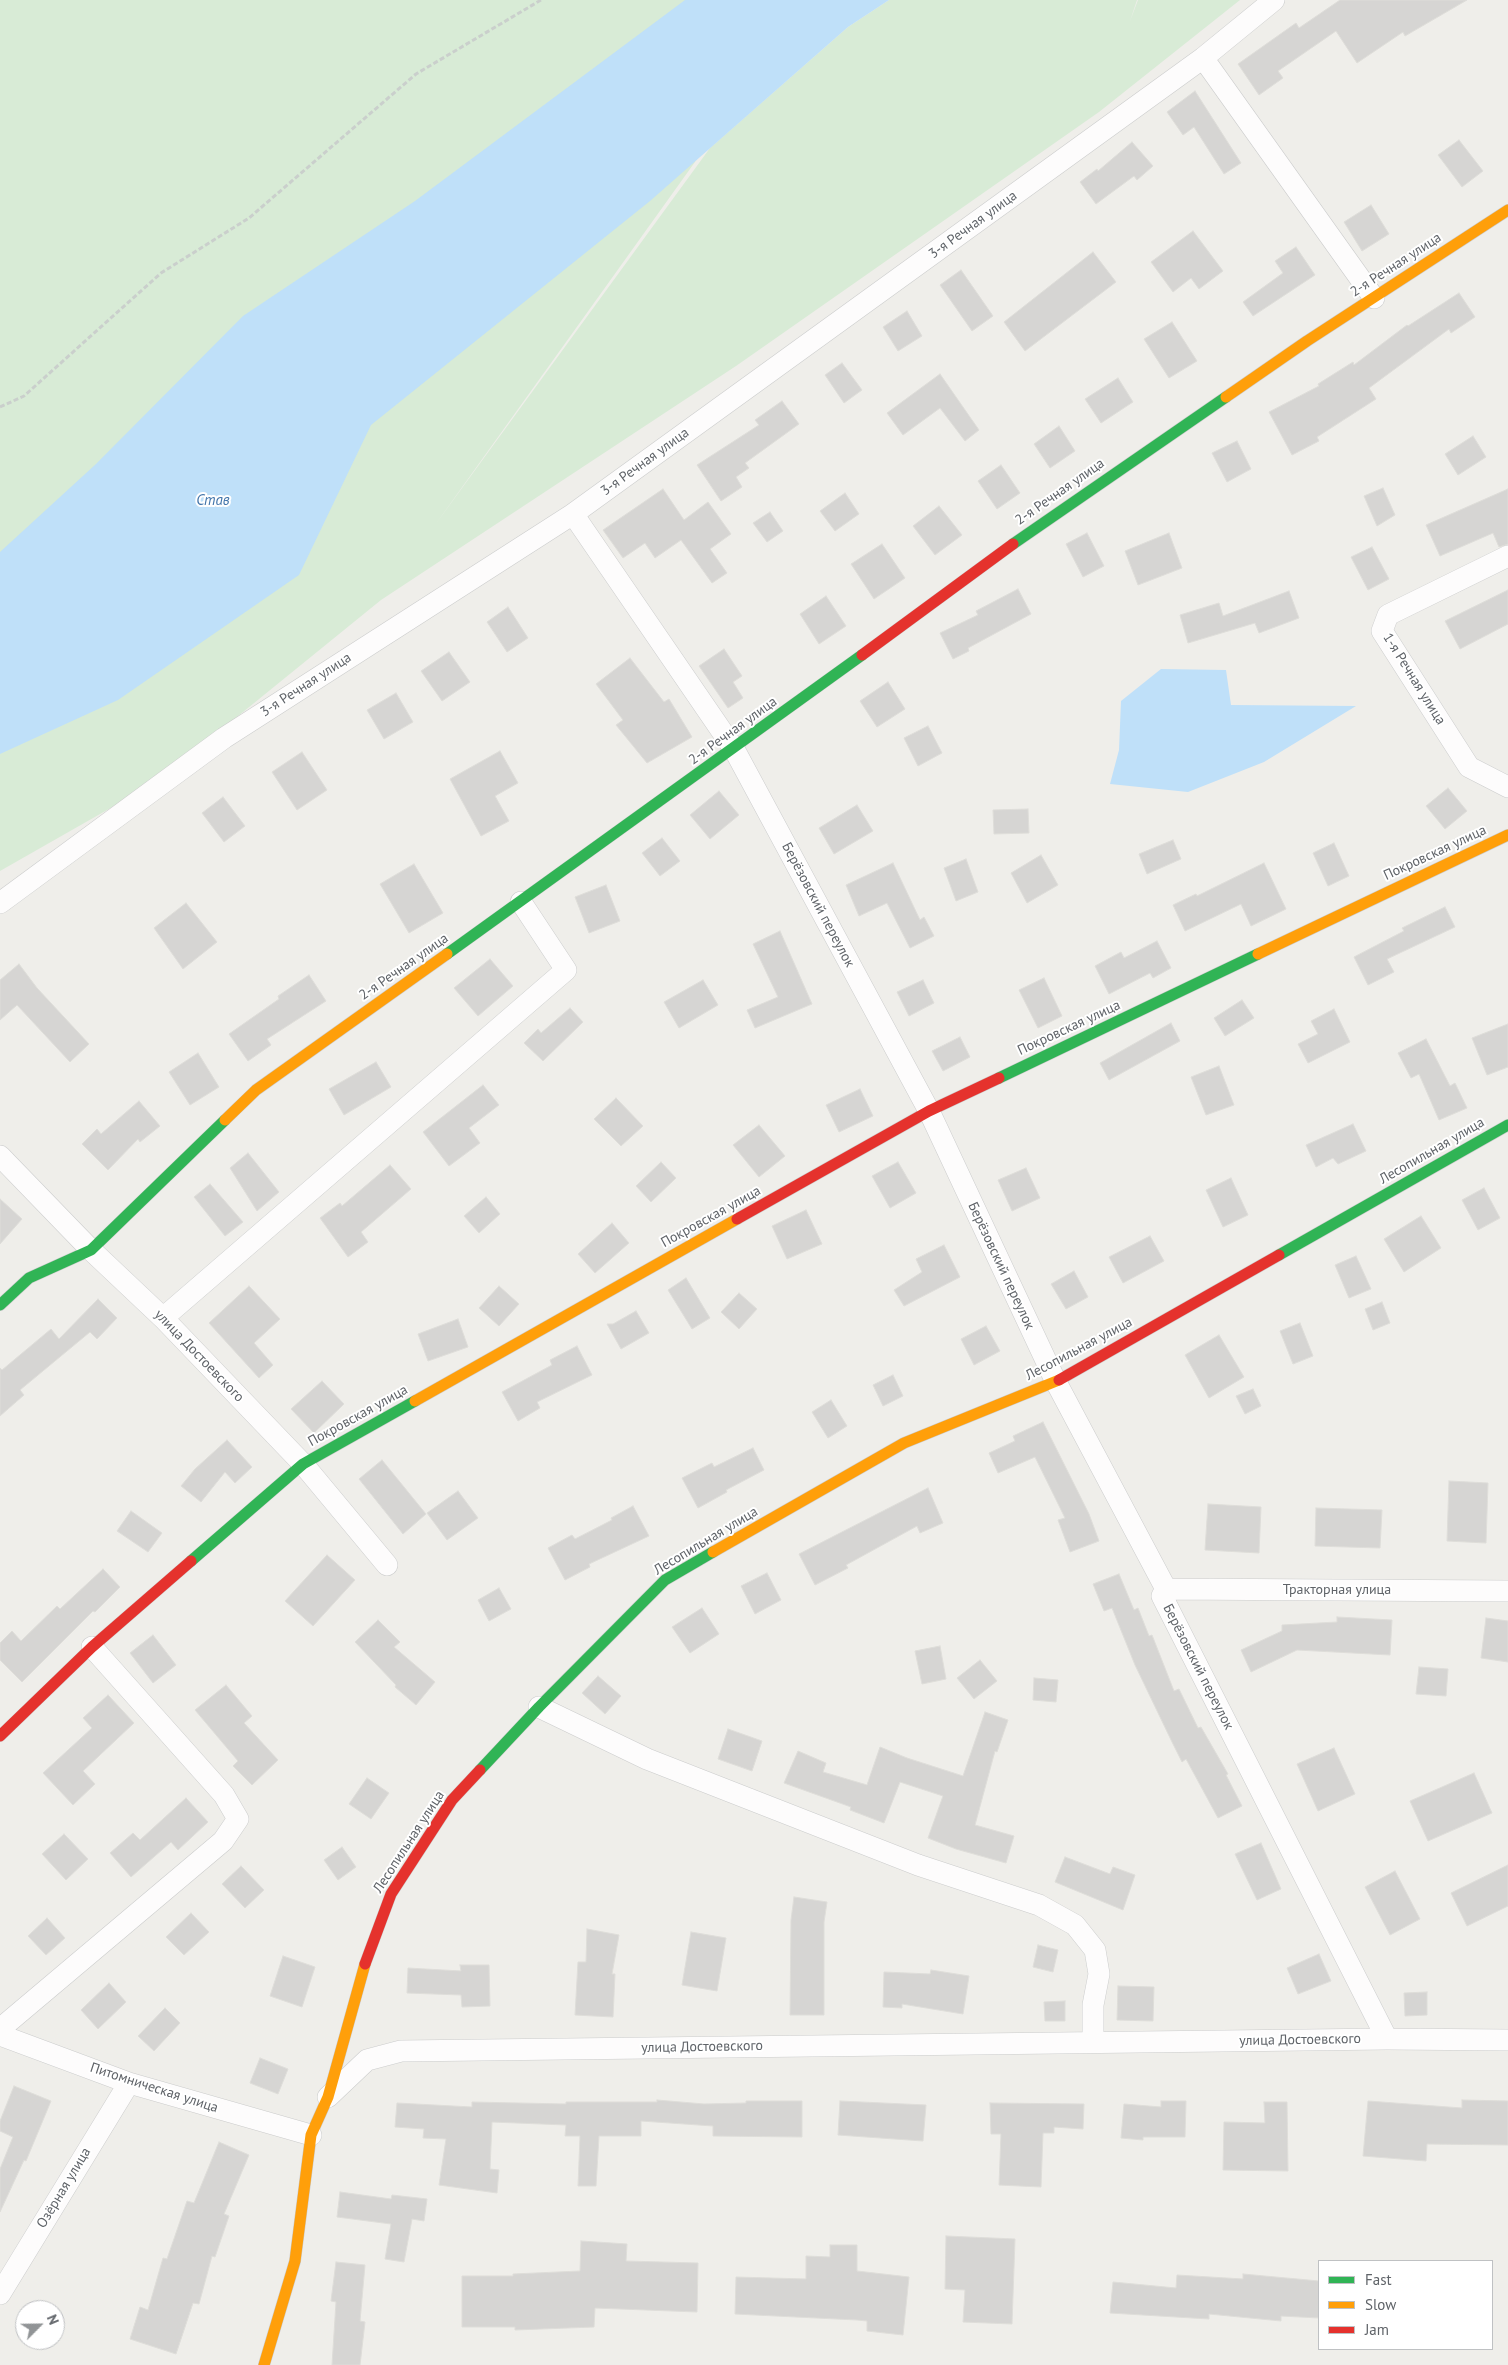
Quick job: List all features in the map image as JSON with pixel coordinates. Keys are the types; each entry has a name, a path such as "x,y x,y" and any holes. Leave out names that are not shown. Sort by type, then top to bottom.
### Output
{"street":[{"name":"3-я Речная улица","path":"0,902 224,738 573,514 1203,58 1274,0"},
{"path":"1203,58 1374,298"},
{"name":"2-я Речная улица","path":"0,1304 29,1278 91,1250 256,1090 734,750 1022,537 1308,340 1508,210"},
{"name":"Берёзовский переулок","path":"573,514 734,750 929,1111 1056,1382 1166,1588 1162,1596 1387,2039"},
{"name":"1-я Речная улица","path":"1508,556 1388,615 1382,631 1469,767 1508,788"},
{"name":"Покровская улица","path":"0,1736 92,1647 303,1464 929,1111 1508,835"},
{"path":"162,1318 566,970 521,902"},
{"name":"Лесопильная улица","path":"264,2365 295,2262 311,2135 328,2097 367,1958 391,1894 452,1800 539,1707 665,1580 904,1443 1056,1382 1508,1125"},
{"name":"улица Достоевского","path":"0,1156 91,1250 162,1318 303,1464 387,1565"},
{"name":"Тракторная улица","path":"1166,1588 1508,1592"},
{"path":"0,2029 223,1841 238,1819 224,1795 92,1647"},
{"path":"539,1707 647,1759 918,1864 1040,1905 1074,1926 1095,1950 1100,1974 1093,2005 1093,2042"},
{"name":"Питомническая улица","path":"0,2035 129,2083 311,2135"},
{"name":"улица Достоевского","path":"328,2097 368,2060 401,2051 1387,2039 1508,2040"},
{"name":"Озёрная улица","path":"0,2294 129,2083"}],"path":[{"path":"0,407 24,396 161,273 249,218 416,74 541,0"}],"green space":[{"path":"0,0 811,0 435,525 710,148 848,27 889,0 1137,0 1130,21 1138,0 1240,0 1099,112 736,366 381,600 158,781 0,871"}],"water":[{"name":"Став","path":"685,0 889,0 848,27 650,201 371,425 299,575 118,700 0,754 0,552 96,464 243,316 415,201"},
{"path":"1161,669 1226,670 1231,705 1356,706 1264,762 1188,792 1110,784 1119,750 1121,701"}],"building":[{"path":"1340,0 1467,0 1405,36 1403,32 1357,63 1336,31 1278,71 1283,78 1259,95 1238,64 1296,23 1299,28"},
{"path":"1195,91 1241,163 1224,174 1194,127 1183,135 1167,112"},
{"path":"1459,140 1483,171 1462,187 1438,155"},
{"path":"1132,142 1153,166 1137,180 1134,176 1096,204 1080,182 1097,169 1098,171"},
{"path":"1371,205 1389,234 1362,251 1344,222"},
{"path":"1193,231 1223,271 1199,289 1191,278 1173,292 1151,262"},
{"path":"1296,247 1315,275 1253,316 1243,302 1283,273 1275,261"},
{"path":"1093,252 1116,282 1025,351 1004,322"},
{"path":"961,270 993,316 972,331 940,285"},
{"path":"1459,293 1475,317 1451,333 1449,329 1369,388 1376,399 1317,437 1319,441 1292,455 1269,412 1319,386 1318,384 1353,362 1354,365 1407,325"},
{"path":"907,311 922,336 898,351 883,327"},
{"path":"1172,322 1197,361 1169,378 1144,339"},
{"path":"842,363 862,390 844,403 825,375"},
{"path":"940,374 979,430 965,441 940,408 903,435 887,413"},
{"path":"1118,378 1133,402 1101,423 1085,399"},
{"path":"782,401 799,424 745,463 749,468 736,477 742,487 721,501 697,465 759,425 755,420"},
{"path":"1059,426 1075,451 1050,468 1034,444"},
{"path":"1473,436 1486,457 1458,475 1445,454"},
{"path":"1237,441 1251,469 1227,482 1212,453"},
{"path":"1001,465 1020,493 997,509 978,481"},
{"path":"1383,488 1395,515 1377,526 1364,496"},
{"path":"663,489 684,520 708,502 731,534 710,549 727,573 712,583 681,540 655,558 645,543 623,558 603,530"},
{"path":"1508,489 1508,544 1499,547 1493,533 1440,556 1426,525"},
{"path":"845,493 859,514 835,531 820,511"},
{"path":"939,506 962,535 935,555 913,526"},
{"path":"770,512 783,531 767,542 753,523"},
{"path":"1087,533 1104,566 1083,577 1066,544"},
{"path":"1169,533 1182,568 1138,585 1125,551"},
{"path":"882,544 905,578 874,599 851,564"},
{"path":"1372,547 1389,579 1368,590 1351,557"},
{"path":"1018,589 1031,614 968,648 969,651 953,659 940,633 978,615 976,611"},
{"path":"1508,590 1508,624 1460,649 1445,621"},
{"path":"1289,591 1299,618 1259,633 1255,623 1188,643 1180,615 1219,603 1223,616"},
{"path":"826,596 846,626 819,644 800,614"},
{"path":"508,607 528,638 507,652 487,622"},
{"path":"724,649 742,676 733,682 743,698 728,708 699,666"},
{"path":"449,652 470,682 442,701 421,671"},
{"path":"630,658 664,702 669,699 692,737 647,763 616,725 623,720 596,684"},
{"path":"888,682 905,709 877,727 860,701"},
{"path":"396,693 413,722 384,739 367,710"},
{"path":"928,726 942,753 918,766 904,738"},
{"path":"500,751 518,783 495,796 509,821 481,836 450,779"},
{"path":"302,752 327,790 297,810 272,772"},
{"path":"1448,788 1467,811 1445,829 1426,806"},
{"path":"719,791 739,815 710,839 690,815"},
{"path":"223,797 245,826 224,842 202,813"},
{"path":"857,805 873,831 834,854 819,828"},
{"path":"1028,809 1029,833 994,834 993,810"},
{"path":"662,838 680,861 660,876 642,853"},
{"path":"1173,840 1181,859 1147,874 1139,854"},
{"path":"1334,843 1349,876 1328,886 1313,853"},
{"path":"1041,855 1058,885 1027,903 1011,873"},
{"path":"966,859 978,892 956,901 944,868"},
{"path":"893,863 920,920 924,917 934,936 910,948 887,903 859,916 846,885"},
{"path":"1264,863 1286,909 1251,926 1241,904 1185,931 1173,905 1196,894 1197,896"},
{"path":"414,864 443,913 409,933 380,884"},
{"path":"606,885 620,921 589,933 575,897"},
{"path":"186,903 217,942 183,969 154,928"},
{"path":"1445,907 1455,927 1387,959 1394,972 1368,985 1354,957 1404,931 1402,928"},
{"path":"780,931 812,1004 755,1028 747,1010 778,997 753,944"},
{"path":"1157,941 1171,968 1153,978 1150,973 1109,994 1095,966 1121,952 1124,958"},
{"path":"490,959 513,986 478,1016 454,988"},
{"path":"19,964 37,988 89,1044 70,1062 17,1005 0,1020 0,980"},
{"path":"309,975 326,1001 267,1039 271,1045 248,1061 229,1034 279,999 278,996"},
{"path":"1044,978 1062,1016 1038,1028 1019,990"},
{"path":"703,980 718,1005 679,1028 664,1002"},
{"path":"923,980 934,1003 909,1016 897,992"},
{"path":"1242,1000 1254,1018 1225,1036 1214,1018"},
{"path":"570,1008 583,1022 543,1061 524,1043 538,1029 541,1033"},
{"path":"1334,1009 1350,1042 1308,1063 1298,1044 1318,1034 1311,1021"},
{"path":"1171,1023 1180,1041 1109,1080 1100,1063"},
{"path":"1508,1024 1508,1067 1487,1075 1472,1038"},
{"path":"960,1037 970,1057 943,1071 932,1051"},
{"path":"1426,1039 1450,1086 1455,1083 1467,1108 1439,1120 1419,1074 1411,1078 1398,1053"},
{"path":"198,1053 219,1087 190,1105 169,1072"},
{"path":"376,1062 391,1087 344,1115 329,1089"},
{"path":"1219,1066 1234,1105 1206,1115 1191,1077"},
{"path":"483,1085 499,1105 469,1128 480,1143 449,1166 423,1132"},
{"path":"860,1089 873,1116 839,1132 826,1105"},
{"path":"616,1098 643,1126 621,1146 594,1119"},
{"path":"139,1101 160,1126 140,1142 138,1139 108,1170 82,1144 97,1129 101,1134"},
{"path":"1353,1124 1366,1151 1338,1164 1333,1158 1316,1167 1306,1145"},
{"path":"759,1125 785,1156 759,1177 733,1145"},
{"path":"248,1153 279,1192 257,1211 230,1168"},
{"path":"661,1162 676,1178 651,1202 636,1186"},
{"path":"898,1162 916,1193 890,1208 872,1176"},
{"path":"390,1165 411,1189 361,1232 368,1242 348,1257 320,1218 340,1203 342,1206"},
{"path":"1026,1168 1040,1198 1012,1211 998,1180"},
{"path":"1231,1178 1248,1215 1223,1227 1206,1190"},
{"path":"210,1184 243,1222 225,1236 194,1197"},
{"path":"1484,1188 1500,1218 1478,1230 1462,1200"},
{"path":"486,1197 500,1214 479,1233 464,1216"},
{"path":"0,1199 22,1219 0,1244"},
{"path":"806,1210 822,1244 787,1259 772,1226"},
{"path":"1421,1216 1441,1248 1404,1272 1384,1239"},
{"path":"612,1223 629,1243 595,1273 578,1254"},
{"path":"1150,1236 1164,1261 1123,1283 1109,1257"},
{"path":"944,1245 960,1277 904,1306 894,1290 922,1272 916,1259"},
{"path":"1356,1256 1371,1289 1349,1298 1335,1265"},
{"path":"1074,1271 1088,1297 1066,1309 1051,1284"},
{"path":"686,1278 710,1318 692,1329 668,1290"},
{"path":"249,1286 280,1319 254,1343 273,1365 259,1378 209,1323"},
{"path":"499,1286 519,1304 499,1326 479,1308"},
{"path":"739,1293 757,1309 739,1329 721,1312"},
{"path":"98,1299 117,1318 97,1339 90,1332 20,1390 24,1395 0,1416 0,1368 2,1370 51,1329 59,1339"},
{"path":"1382,1302 1390,1323 1373,1330 1365,1309"},
{"path":"636,1311 649,1333 621,1349 607,1324 613,1324"},
{"path":"458,1319 468,1347 428,1361 418,1334"},
{"path":"1300,1323 1313,1356 1293,1364 1280,1331"},
{"path":"986,1326 1000,1351 974,1365 961,1339"},
{"path":"1219,1335 1244,1377 1209,1398 1185,1355"},
{"path":"577,1346 592,1375 537,1402 540,1408 518,1421 502,1392 552,1365 550,1360"},
{"path":"893,1375 903,1396 883,1406 873,1385"},
{"path":"322,1381 344,1404 314,1433 291,1409"},
{"path":"1253,1389 1261,1406 1245,1414 1236,1396"},
{"path":"831,1400 847,1426 828,1438 812,1412"},
{"path":"1043,1422 1089,1514 1099,1541 1070,1552 1058,1520 1065,1518 1035,1457 998,1473 989,1453 1015,1441 1013,1436"},
{"path":"227,1440 252,1467 235,1483 225,1472 201,1502 181,1486 195,1469"},
{"path":"753,1448 764,1470 726,1490 727,1492 698,1508 682,1478 712,1463 714,1467"},
{"path":"382,1460 426,1514 403,1534 359,1479"},
{"path":"1449,1481 1488,1483 1486,1543 1447,1541"},
{"path":"928,1488 943,1523 920,1533 917,1526 846,1565 848,1568 815,1585 799,1554"},
{"path":"458,1491 478,1518 447,1540 427,1513"},
{"path":"1208,1504 1261,1507 1259,1553 1205,1550"},
{"path":"633,1506 649,1536 589,1564 590,1567 565,1580 548,1548 572,1535 575,1539 612,1520 611,1518"},
{"path":"1316,1508 1382,1510 1380,1548 1315,1546"},
{"path":"131,1511 162,1533 148,1552 117,1531"},
{"path":"327,1555 355,1580 313,1626 285,1601"},
{"path":"103,1569 120,1587 95,1612 93,1611 22,1682 0,1660 0,1643 12,1631 21,1641 57,1606 60,1609"},
{"path":"767,1573 781,1600 755,1614 741,1586"},
{"path":"1119,1574 1134,1610 1138,1608 1149,1636 1152,1635 1174,1691 1179,1689 1198,1728 1201,1727 1228,1774 1226,1775 1242,1806 1218,1818 1186,1759 1182,1762 1135,1665 1112,1608 1104,1611 1093,1584"},
{"path":"499,1588 511,1609 489,1621 478,1600"},
{"path":"702,1608 719,1634 690,1653 672,1627"},
{"path":"1337,1617 1392,1620 1390,1655 1297,1650 1251,1672 1241,1650 1282,1631 1282,1625 1337,1622"},
{"path":"1486,1618 1508,1621 1508,1662 1481,1658"},
{"path":"378,1620 400,1642 394,1647 435,1682 416,1705 395,1687 396,1685 355,1642"},
{"path":"153,1635 176,1665 153,1683 130,1653"},
{"path":"940,1646 946,1679 922,1684 915,1651"},
{"path":"980,1660 997,1681 974,1699 957,1678"},
{"path":"1419,1667 1448,1669 1446,1696 1416,1694"},
{"path":"598,1676 621,1696 605,1714 582,1693"},
{"path":"1034,1678 1058,1680 1056,1702 1033,1700"},
{"path":"226,1685 252,1716 244,1723 278,1760 252,1785 233,1766 238,1761 195,1710"},
{"path":"108,1695 134,1723 83,1771 95,1784 73,1805 43,1773 92,1728 83,1718"},
{"path":"985,1712 1008,1720 997,1752 995,1751 975,1825 1014,1836 1006,1863 956,1849 928,1838 943,1796 900,1782 884,1823 850,1810 851,1807 784,1783 798,1751 826,1763 823,1772 867,1785 880,1747 963,1776"},
{"path":"728,1729 762,1741 752,1771 718,1759"},
{"path":"1334,1748 1355,1794 1318,1811 1297,1764"},
{"path":"1474,1773 1492,1813 1428,1841 1410,1801"},
{"path":"367,1778 389,1793 371,1819 349,1804"},
{"path":"186,1798 208,1822 178,1850 171,1842 131,1877 110,1853 133,1833 140,1840"},
{"path":"64,1834 88,1859 66,1880 42,1854"},
{"path":"1261,1843 1281,1889 1257,1900 1235,1854"},
{"path":"342,1847 356,1867 338,1880 324,1860"},
{"path":"1065,1857 1110,1874 1113,1867 1135,1875 1123,1910 1055,1882"},
{"path":"1508,1865 1508,1906 1467,1926 1451,1893"},
{"path":"241,1866 264,1890 245,1908 222,1884"},
{"path":"1395,1871 1420,1919 1390,1935 1365,1887"},
{"path":"794,1897 827,1902 824,1922 824,2015 790,2015 791,1920"},
{"path":"191,1913 209,1932 184,1955 166,1937"},
{"path":"47,1918 65,1938 46,1955 28,1936"},
{"path":"587,1929 619,1935 612,1974 615,1974 613,2017 575,2015 578,1962 586,1962"},
{"path":"691,1932 726,1938 717,1991 682,1985"},
{"path":"1038,1945 1058,1950 1053,1972 1033,1967"},
{"path":"1319,1954 1331,1981 1298,1994 1287,1968"},
{"path":"283,1956 315,1967 302,2007 270,1996"},
{"path":"460,1965 489,1965 490,2006 462,2007 461,1995 407,1993 408,1968 461,1971"},
{"path":"931,1970 969,1976 963,2014 902,2004 902,2008 883,2007 884,1972 930,1974"},
{"path":"109,1983 126,2002 98,2029 81,2010"},
{"path":"1118,1986 1154,1987 1153,2021 1117,2020"},
{"path":"1427,1992 1427,2015 1405,2016 1404,1993"},
{"path":"1065,2001 1065,2021 1045,2021 1044,2002"},
{"path":"165,2008 180,2023 154,2051 138,2036"},
{"path":"260,2058 288,2069 278,2094 250,2083"},
{"path":"14,2086 51,2101 26,2161 24,2160 0,2212 0,2169 13,2137 0,2131 0,2121"},
{"path":"657,2100 704,2104 746,2103 746,2101 802,2101 802,2137 713,2136 713,2126 641,2121 641,2136 599,2136 596,2186 578,2186 580,2136 565,2136 566,2125 492,2122 490,2169 499,2170 497,2193 439,2185 446,2139 423,2138 424,2129 395,2127 397,2103 472,2107 472,2102 566,2104 566,2102 657,2102"},
{"path":"1462,2100 1508,2101 1508,2145 1427,2144 1426,2161 1363,2156 1368,2101 1462,2108"},
{"path":"840,2101 926,2105 923,2141 838,2135"},
{"path":"1161,2101 1186,2101 1185,2137 1143,2137 1143,2140 1121,2138 1124,2104 1161,2107"},
{"path":"1264,2102 1287,2102 1288,2171 1223,2170 1224,2122 1265,2123"},
{"path":"990,2103 1084,2104 1083,2129 1054,2127 1054,2133 1043,2133 1041,2187 999,2185 1001,2134 991,2134"},
{"path":"219,2142 249,2155 224,2214 229,2216 215,2257 212,2256 199,2304 193,2303 176,2354 130,2339 140,2307 148,2310 163,2258 167,2259 187,2201 194,2203"},
{"path":"340,2192 391,2199 392,2195 427,2199 424,2221 412,2219 404,2262 385,2259 391,2224 337,2217"},
{"path":"946,2236 1015,2239 1012,2324 963,2322 965,2290 945,2289"},
{"path":"581,2241 627,2244 626,2261 698,2263 697,2312 595,2308 594,2327 515,2330 515,2327 462,2327 462,2276 513,2276 513,2274 580,2271"},
{"path":"830,2245 857,2245 857,2271 909,2277 903,2335 867,2331 867,2321 735,2314 736,2277 806,2279 806,2256 830,2257"},
{"path":"336,2262 365,2265 360,2321 365,2322 360,2365 332,2365 336,2302 331,2301"},
{"path":"1243,2274 1318,2281 1318,2318 1281,2316 1281,2321 1209,2314 1209,2319 1110,2313 1113,2282 1176,2288 1177,2275 1243,2279"}],"traffic: fast":[{"path":"1013,544 1226,397"},
{"path":"447,954 862,655"},
{"path":"999,1078 1258,954"},
{"path":"0,1305 29,1278 91,1250 225,1120"},
{"path":"1279,1255 1508,1125"},
{"path":"191,1561 303,1464 415,1401"},
{"path":"480,1770 539,1707 665,1580 713,1552"}],"traffic: slow":[{"path":"1226,397 1307,341 1508,210"},
{"path":"1258,954 1508,835"},
{"path":"225,1120 256,1090 447,954"},
{"path":"415,1401 737,1219"},
{"path":"713,1552 904,1443 1059,1380"},
{"path":"264,2365 295,2261 311,2135 328,2097 365,1964"}],"traffic: jam":[{"path":"862,655 1013,544"},
{"path":"737,1219 929,1111 999,1078"},
{"path":"1059,1380 1279,1255"},
{"path":"0,1736 92,1647 191,1561"},
{"path":"365,1964 391,1894 452,1800 480,1770"}]}
